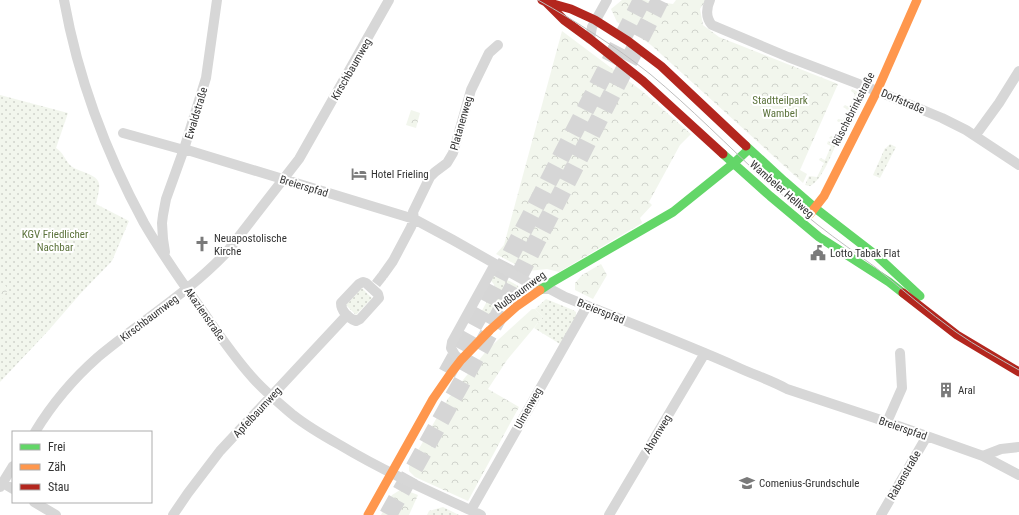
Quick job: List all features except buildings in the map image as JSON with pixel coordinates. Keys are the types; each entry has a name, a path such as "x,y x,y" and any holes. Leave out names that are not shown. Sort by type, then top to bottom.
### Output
{"main road":[{"name":"Rüschebrinkstraße","path":"802,223 824,196 877,91 916,0"},
{"name":"Wambeler Hellweg","path":"544,1 571,8 595,20 628,41 661,66 784,181 815,208 897,273 925,301 974,337 1019,364"},
{"name":"Wambeler Hellweg","path":"544,1 564,20 652,89 734,164 819,237 889,282 957,336 1019,372"},
{"name":"Nußbaumweg","path":"368,515 432,399 461,360 490,330 507,314 542,289 673,212 734,164 749,149"}],"street":[{"name":"Akazienstraße","path":"64,0 80,70 97,120 133,202 186,289 237,360 253,379 271,396 294,416 319,433 359,457 481,515"},
{"name":"Ewaldstraße","path":"166,258 162,223 166,199 184,150 206,78 217,0"},
{"name":"Kirschbaumweg","path":"36,431 54,403 83,371 111,346 186,289 215,265 226,253 283,180 306,146 389,0"},
{"path":"590,39 591,29 607,0"},
{"name":"Dorfstraße","path":"710,0 707,15 708,20 712,25 942,118 959,126 1019,165"},
{"name":"Platanenweg","path":"414,219 413,212 430,177 447,163 453,153 471,90 489,53 498,46"},
{"path":"975,136 999,103 1019,71"},
{"name":"Breierspfad","path":"123,133 194,152 414,219 536,287 550,289 565,297 778,384 787,390 887,422 983,456 1019,475"},
{"path":"383,275 393,261 414,219"},
{"path":"145,224 158,226 162,223"},
{"path":"461,360 455,355 451,348 452,342 495,264"},
{"path":"363,282 373,286 379,298 360,319 356,321 347,315 342,310 342,303 359,284 363,282"},
{"name":"Ulmenweg","path":"471,510 587,306"},
{"name":"Apfelbaumweg","path":"173,515 220,451 347,315"},
{"name":"Ahornweg","path":"609,515 705,353"},
{"path":"887,422 902,388 900,353"},
{"name":"Rabenstraße","path":"881,515 927,436"},
{"path":"983,456 1001,449 1019,447"},
{"path":"12,468 1,485 12,489"},
{"path":"36,503 56,515"}],"green space":[{"name":"Stadtteilpark Wambel","path":"622,0 645,0 673,4 676,0 706,0 700,9 703,25 719,37 838,84 800,170 807,174 803,183 651,45 617,22 611,9"},
{"path":"562,31 642,91 691,134 680,145 649,202 652,205 640,218 642,223 559,272 547,269 528,271 496,254 504,245"},
{"path":"852,89 858,92 859,101 838,142 829,138 831,136 836,137 842,124 837,121 838,119 843,120 848,110 843,107 845,105 849,107 855,94 851,91"},
{"name":"KGV Friedlicher Nachbar","path":"0,95 68,113 56,148 71,166 97,179 99,182 99,191 96,204 129,221 112,261 0,382"},
{"path":"411,110 420,113 416,128 406,125"},
{"path":"828,141 836,145 825,168 814,183 810,186 805,185 809,176 817,177 824,163 819,160 820,158 825,160 831,146 827,144"},
{"path":"890,144 896,147 880,178 873,175 885,148"},
{"path":"601,264 607,275 593,299 575,290 575,283 582,275"},
{"path":"494,273 518,286 520,292 519,295 479,326 476,322 495,286 490,279"},
{"path":"0,282 6,286 7,291 0,303"},
{"path":"362,288 372,298 356,315 346,305"},
{"path":"546,299 576,312 576,316 560,344 534,328 543,317 535,309"},
{"path":"532,309 535,309 543,317 507,360 488,389 519,407 468,501 415,477 409,471 409,466 447,400 487,350"},
{"path":"400,490 418,495 409,515 381,515 392,495"},
{"path":"443,507 459,515 427,515 429,511"}],"tunnel":[{"path":"447,373 483,308 642,0"},
{"path":"388,515 498,317 660,0"},
{"path":"376,284 383,275"}],"tram line":[{"path":"538,0 596,35 637,64 680,100 767,182 812,220 875,267 956,332 1019,370"}],"traffic: fast":[{"path":"746,146 815,208 877,256 920,296"},
{"path":"540,290 673,212 734,163 749,149"},
{"path":"723,154 819,237 889,282 903,293"}],"traffic: slow":[{"path":"810,214 824,196 877,91 917,0"},
{"path":"368,515 433,399 451,373 461,360 490,330 517,306 540,290"}],"traffic: jam":[{"path":"542,0 546,2 564,20 643,81 723,154"},
{"path":"546,2 571,9 595,20 628,41 661,66 746,146"},
{"path":"903,293 957,335 1019,372"}],"place":[{"name":"Hotel Frieling","path":"359,174"},
{"name":"Neuapostolische Kirche","path":"202,244"},
{"name":"Lotto Tabak Flat","path":"818,253"},
{"name":"Aral","path":"946,390"},
{"name":"Comenius-Grundschule","path":"747,483"}]}
